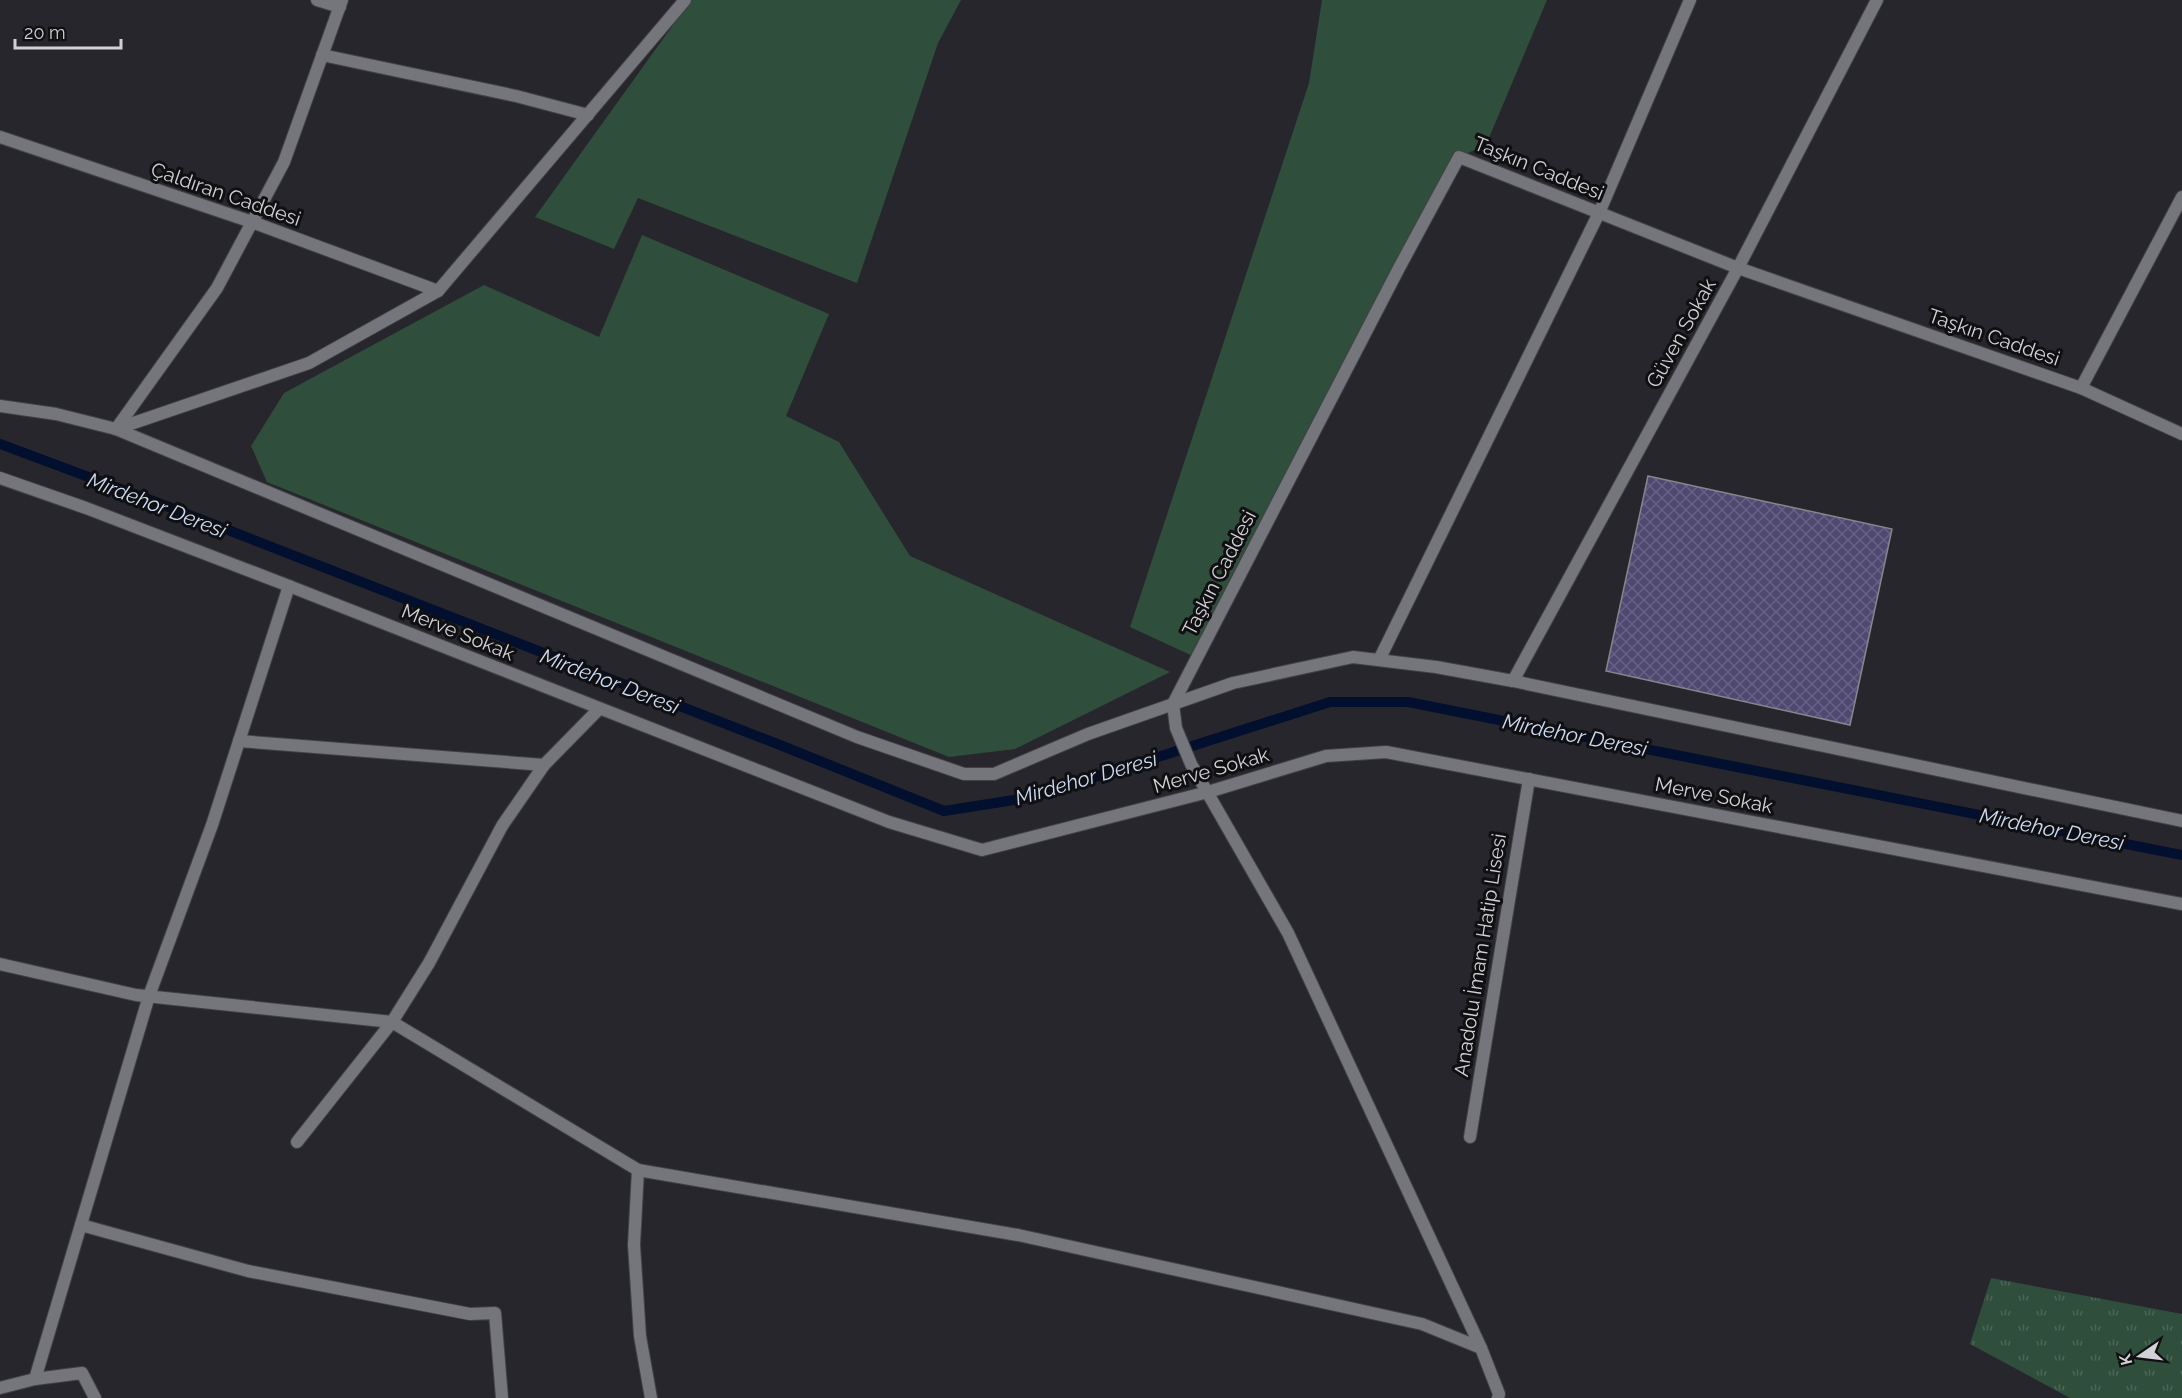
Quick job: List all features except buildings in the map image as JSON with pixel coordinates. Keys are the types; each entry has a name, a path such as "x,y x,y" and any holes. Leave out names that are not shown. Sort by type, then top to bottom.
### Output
{"street":[{"path":"116,429 217,288 284,162 341,3 317,0"},
{"path":"116,429 309,363 438,291 685,0"},
{"path":"1379,660 1599,213 1690,0"},
{"name":"Güven Sokak","path":"1513,681 1738,268 1877,0"},
{"path":"322,55 516,96 588,115"},
{"name":"Çaldıran Caddesi","path":"0,137 252,222 438,291"},
{"name":"Taşkın Caddesi","path":"1173,704 1399,268 1460,157 1738,268 2081,388 2182,434"},
{"path":"2081,388 2182,197"},
{"path":"0,406 56,414 116,429 846,732 964,774 994,774 1088,734 1233,683 1353,657 1436,667 1513,681 2182,821"},
{"name":"Merve Sokak","path":"0,478 86,508 289,586 889,822 982,850 1208,792 1326,756 1386,752 2182,904"},
{"path":"35,1379 149,996 212,825 289,586"},
{"path":"1173,704 1176,729 1191,764 1288,933 1481,1348 1499,1394 1498,1398"},
{"path":"297,1142 392,1022 429,963 502,826 544,765 598,709"},
{"path":"239,741 544,765"},
{"name":"Anadolu İmam Hatip Lisesi","path":"1470,1137 1529,779"},
{"path":"0,964 149,996 392,1022 638,1170 1018,1235 1422,1324 1481,1348"},
{"path":"638,1170 633,1245 640,1336 651,1398"},
{"path":"81,1226 248,1271 470,1314 495,1313 502,1398"},
{"path":"0,1388 35,1379 82,1373 95,1398"}],"green space":[{"path":"691,0 961,0 938,43 857,283 638,198 614,249 535,217"},
{"path":"1322,0 1547,0 1486,145 1459,157 1197,658 1130,627 1309,83"},
{"path":"642,235 829,314 786,416 839,442 910,556 1170,672 1015,749 949,757 267,482 251,446 284,393 484,285 599,337"},
{"path":"1991,1278 2182,1314 2182,1398 2070,1398 1970,1344"}],"waterway":[{"name":"Mirdehor Deresi","path":"0,444 169,507 944,811 1033,797 1330,702 1408,702 2182,855"}]}
